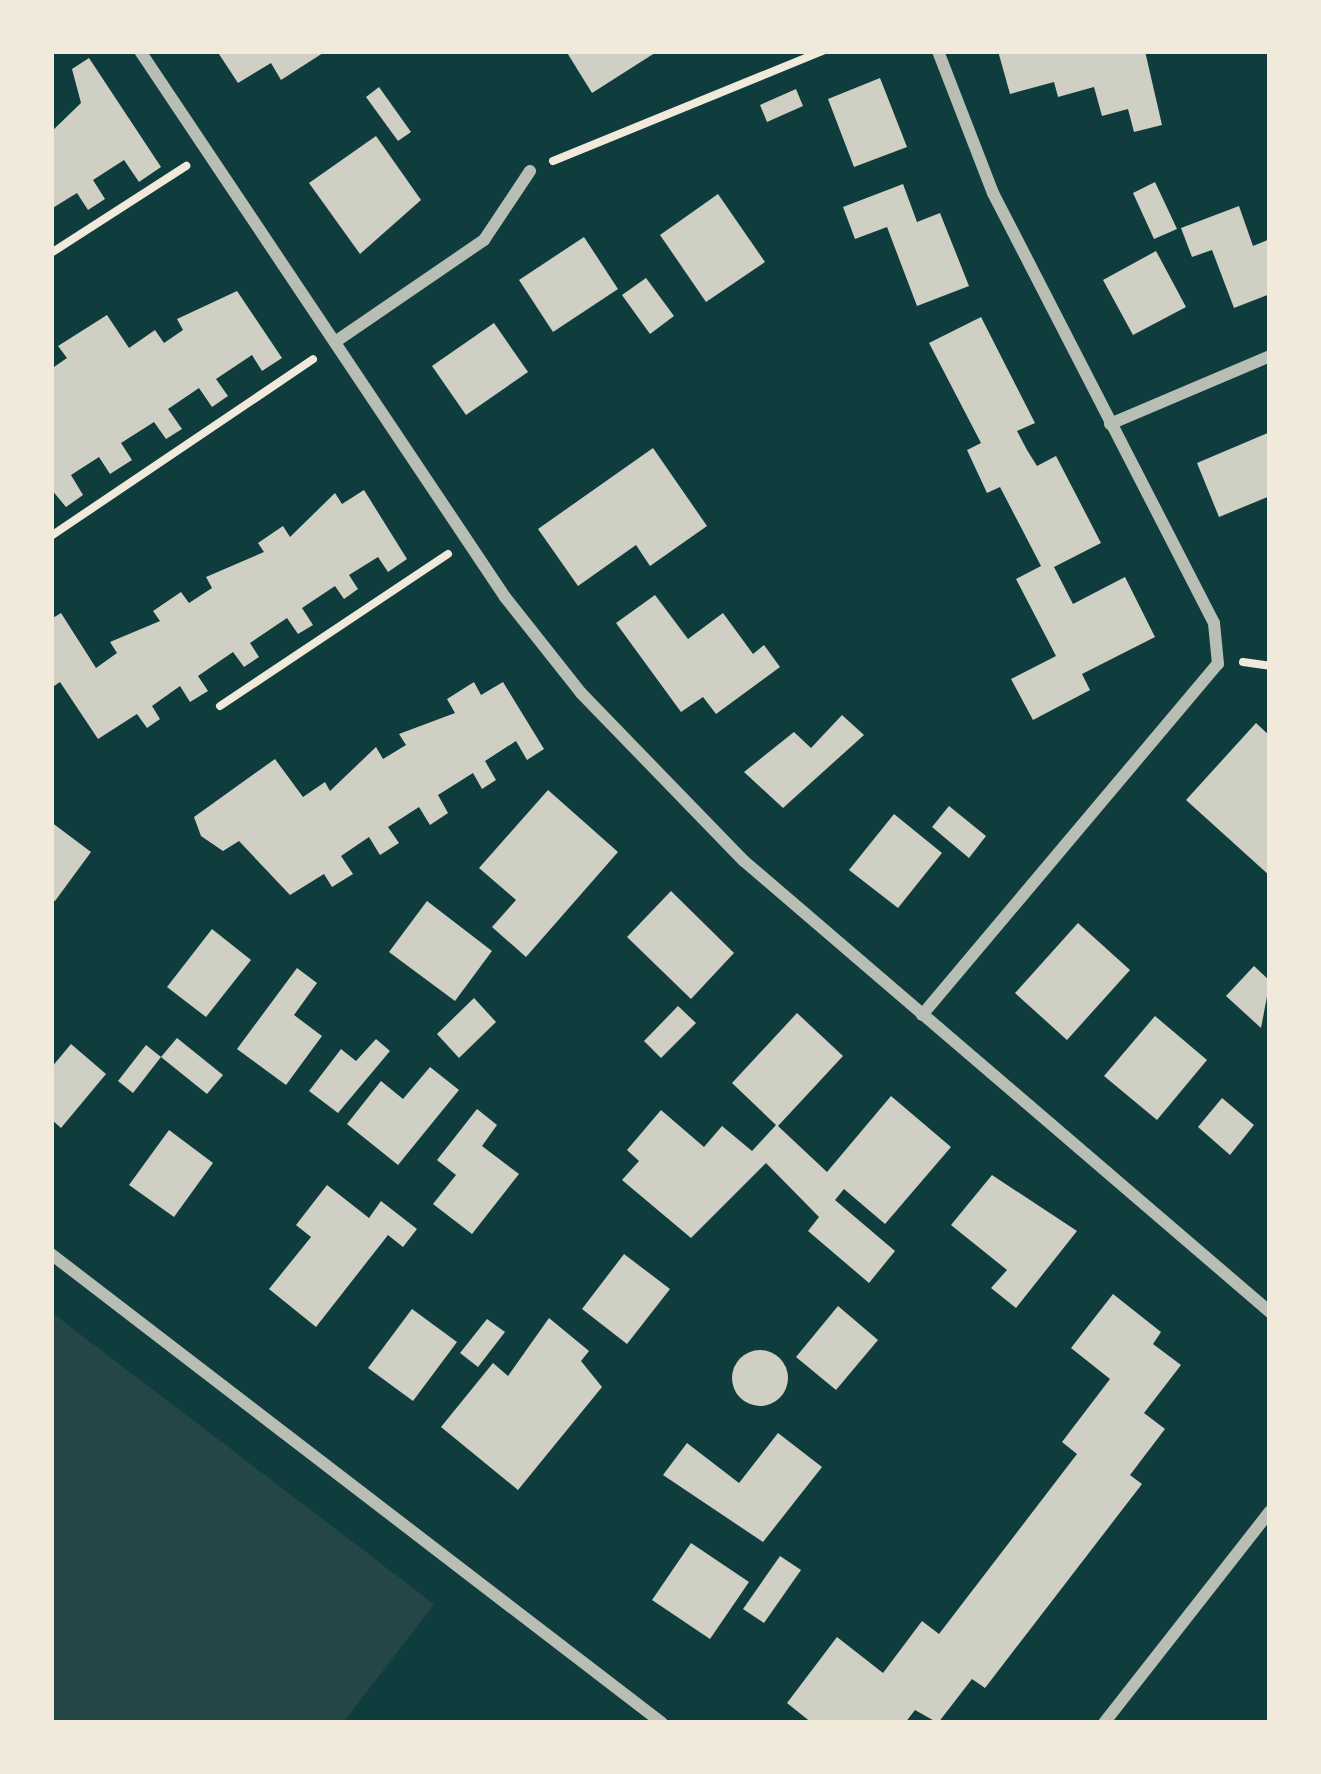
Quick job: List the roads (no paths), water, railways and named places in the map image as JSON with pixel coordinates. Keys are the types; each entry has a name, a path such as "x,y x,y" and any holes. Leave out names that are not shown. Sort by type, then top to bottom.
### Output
{"street":[{"path":"140,51 467,541 580,693 744,861 1270,1312"},
{"path":"922,1015 1218,664 1214,622 993,193 938,51"},
{"path":"335,342 484,240 530,171"},
{"path":"1110,424 1270,356"},
{"path":"51,1254 662,1723"},
{"path":"1104,1723 1270,1511"}]}
